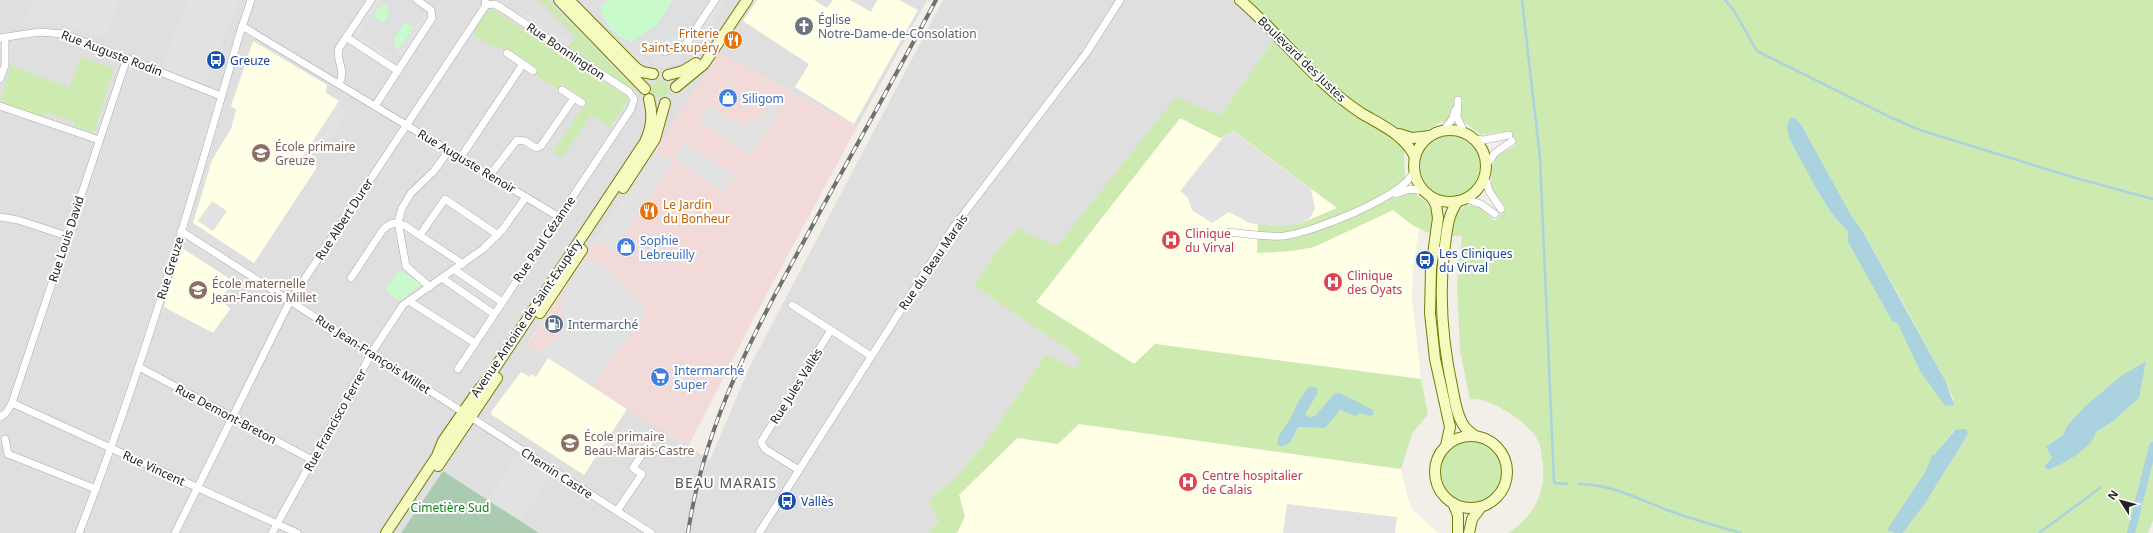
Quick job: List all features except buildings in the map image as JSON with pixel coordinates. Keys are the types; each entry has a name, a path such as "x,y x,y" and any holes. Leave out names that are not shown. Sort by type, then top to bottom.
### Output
{"street":[{"name":"Rue Greuze","path":"79,533 112,449 139,367 251,0"},
{"path":"339,84 343,74 338,53 346,37 371,0"},
{"path":"375,106 432,18 431,10 417,0"},
{"path":"559,0 644,89 649,99 658,104 665,103 673,97 676,87 674,80 668,74"},
{"path":"569,0 636,68 642,72 653,74 661,72 668,74 683,71 700,58 739,0"},
{"path":"665,52 686,44 715,0"},
{"path":"676,87 704,64 747,0"},
{"name":"Rue du Beau Marais","path":"759,533 953,228 1090,46 1120,0"},
{"name":"Boulevard des Justes","path":"1240,0 1333,92 1406,143 1415,157"},
{"name":"Rue Bonnington","path":"485,3 494,4 500,7 629,92 634,99 631,109"},
{"name":"Rue Albert Durer","path":"175,533 290,301 485,3"},
{"name":"Rue Auguste Renoir","path":"242,26 407,124 559,217"},
{"name":"Rue Auguste Rodin","path":"2,37 30,33 57,32 76,37 221,96"},
{"path":"0,79 5,65 2,37"},
{"path":"346,37 398,71"},
{"path":"507,53 533,71"},
{"name":"Rue Louis David","path":"0,417 8,410 12,403 127,58"},
{"path":"461,157 523,64"},
{"path":"644,89 647,79 653,74"},
{"path":"562,90 582,103"},
{"path":"490,175 516,140 525,141 536,148 541,146 574,98"},
{"name":"Avenue Antoine de Saint-Exupéry","path":"394,533 489,378 645,142 650,132 652,119 649,99"},
{"path":"1444,130 1453,118 1458,100 1458,117 1464,132"},
{"name":"Avenue Antoine de Saint-Exupéry","path":"386,533 437,456 443,441 467,414 652,144 665,103"},
{"path":"0,106 99,140"},
{"name":"Rue Paul Cézanne","path":"458,369 631,109"},
{"name":"Boulevard des Justes","path":"1386,129 1409,138 1430,136"},
{"path":"1475,436 1463,425 1458,413 1447,365 1441,315 1441,277 1446,234 1451,212 1462,200 1477,191 1485,177 1487,164 1484,151 1475,139 1464,132 1444,130 1430,136 1420,146 1415,157 1414,172 1417,181 1436,205 1438,218 1431,269 1430,313 1435,359 1450,427 1446,446 1438,458 1435,475 1440,490 1453,503 1466,508 1481,507"},
{"path":"1475,139 1484,140 1510,138 1495,153 1487,164"},
{"path":"430,287 406,266 398,222 402,208 411,193 434,171 450,150"},
{"path":"1229,232 1266,236 1298,234 1331,223 1382,198 1406,184 1414,172"},
{"path":"1485,177 1489,192 1501,209"},
{"path":"1382,198 1410,189 1428,194 1445,202 1462,200 1481,204 1495,214"},
{"name":"Rue Francisco Ferrer","path":"272,533 372,354 401,308 463,264 498,235 526,197"},
{"path":"420,235 445,199 498,235"},
{"path":"0,217 18,220 67,236"},
{"path":"398,222 463,264"},
{"path":"351,278 382,231 388,226 398,222"},
{"name":"Rue Jean-François Millet","path":"181,231 467,414"},
{"path":"455,270 502,302"},
{"path":"442,278 494,314"},
{"path":"409,301 475,343"},
{"path":"792,305 871,356"},
{"name":"Rue Jules Vallès","path":"799,470 765,449 762,442 831,330"},
{"name":"Rue Demont-Breton","path":"139,367 312,460"},
{"name":"Rue Vincent","path":"12,403 297,533"},
{"name":"Chemin Castre","path":"467,414 651,533"},
{"path":"617,511 642,474 633,468 655,434"},
{"path":"1446,446 1461,437 1475,436 1487,439 1497,446 1504,457 1507,469 1506,481 1501,492 1492,501 1481,507 1472,519 1469,533"},
{"path":"5,439 8,454 96,489"},
{"path":"1453,503 1459,519 1458,533"}],"shaded area":[{"path":"0,0 927,0 857,127 720,53 527,344 710,460 749,368 943,0 1247,0 1280,31 1220,115 1078,221 1057,247 1017,228 997,251 974,286 1082,359 1074,369 1046,354 987,440 956,477 929,501 939,521 928,533 539,533 443,471 401,533 0,533"},
{"path":"33,0 119,0 105,38 61,24 24,23"},
{"path":"189,0 239,0 205,82 194,81 161,67"},
{"path":"373,0 381,0 357,38 353,31"},
{"path":"719,0 727,1 694,50 690,44"},
{"path":"757,0 814,0 827,8 833,0 850,0 871,12 877,0 899,0 918,10 854,124 795,87 809,64 743,21"},
{"path":"520,9 571,42 568,48 516,14"},
{"path":"425,13 429,20 401,62 398,54"},
{"path":"679,36 685,49 677,63 665,67 659,67 653,62 648,54 646,44"},
{"path":"361,37 390,55 391,63 362,44"},
{"name":"École primaire Greuze","path":"253,41 327,85 326,93 339,101 302,158 317,167 254,263 193,223 212,160 231,129 236,110 231,106"},
{"path":"720,53 857,127 755,316 688,447 527,345"},
{"path":"770,103 780,110 751,155 698,120 709,104 744,127 750,118 757,122"},
{"path":"337,105 348,112 314,165 302,158"},
{"name":"Clinique du Virval","path":"1180,118 1220,138 1233,131 1337,208 1297,225 1258,224 1272,253 1314,247 1394,210 1419,229 1413,265 1412,298 1421,379 1155,344 1135,364 1036,302"},
{"path":"1233,131 1311,189 1315,208 1310,218 1297,225 1269,226 1249,223 1229,212 1212,223 1192,210 1188,198 1180,191 1224,136"},
{"path":"685,142 736,176 725,193 674,159"},
{"path":"655,151 673,163 613,252 595,240"},
{"path":"212,201 227,211 213,231 198,221"},
{"name":"École maternelle Jean-Fancois Millet","path":"182,248 233,281 221,299 230,309 213,333 164,307"},
{"path":"586,258 613,274 647,311 593,386 540,353 559,336 565,326 561,296"},
{"name":"École primaire Beau-Marais-Castre","path":"548,358 627,409 584,475 492,415 491,412 521,372 530,377 531,374 536,377"},
{"name":"Centre hospitalier de Calais","path":"1079,424 1401,469 1408,499 1413,510 1438,533 957,533 965,516 959,495 1018,438 1058,444"},
{"path":"517,455 550,477 521,521 488,500"},
{"path":"1287,504 1397,517 1395,533 1283,533"}],"green space":[{"path":"539,0 548,0 635,89 633,92 568,48 575,37"},
{"path":"610,0 672,0 657,25 633,41 621,37 606,23 601,11 601,5"},
{"path":"1247,0 2153,0 2153,521 2148,533 1903,533 1926,502 1965,439 1954,430 1935,454 1932,455 1925,472 1888,530 1894,533 1508,533 1526,518 1537,501 1541,491 1543,469 1541,448 1533,433 1514,416 1488,402 1479,399 1470,399 1460,351 1457,285 1462,236 1450,236 1455,214 1466,205 1479,207 1495,221 1506,208 1491,188 1492,165 1497,156 1516,145 1510,131 1481,135 1463,121 1441,122 1416,136 1399,141 1404,149 1405,179 1417,195 1426,202 1435,215 1431,234 1412,225 1393,210 1314,247 1293,251 1257,253 1258,224 1297,225 1337,208 1234,131 1220,138 1180,118 1036,302 1134,364 1155,344 1421,379 1428,414 1412,434 1401,469 1079,424 1058,444 1017,438 959,495 965,516 957,533 928,533 939,521 928,501 956,477 987,440 1046,354 1074,369 1082,359 974,286 997,251 1017,228 1057,246 1176,97 1220,115 1280,31","holes":["1802,126 1852,217 1863,232 1906,308 1946,382 1954,400 1928,383 1898,324 1892,321 1848,242 1848,232 1832,214 1817,190 1805,165","2121,376 2112,422 2044,466 2052,458 2046,447 2064,434 2066,427 2085,406"]},
{"path":"387,3 389,12 384,23 374,17 377,10"},
{"path":"492,9 627,97 627,101 610,128 591,115 562,158 553,152 587,101 562,84 558,89 535,75 538,69 506,48 505,50 497,45 495,48 473,35 480,20"},
{"path":"403,24 408,24 414,27 397,52 394,40"},
{"path":"81,56 114,69 96,125 99,129 92,132 74,126 75,122 46,113 44,118 0,102 11,65 69,88"},
{"path":"656,80 664,80 669,85 667,96 664,98 656,98 651,93 651,85"},
{"path":"1444,136 1456,136 1467,141 1475,149 1480,160 1478,178 1467,191 1456,196 1444,196 1433,191 1425,183 1420,172 1420,160 1425,149 1433,141"},
{"path":"399,270 421,284 400,301 389,294 386,289"},
{"path":"1471,441 1483,444 1493,450 1499,460 1502,472 1499,484 1493,494 1483,500 1471,503 1459,500 1449,494 1443,484 1440,472 1443,460 1449,450 1459,444"},
{"name":"Cimetière Sud","path":"443,471 539,533 401,533"}],"water":[{"path":"1790,118 1795,118 1802,126 1852,217 1863,232 1946,382 1954,405 1945,406 1920,371 1898,324 1892,321 1848,242 1848,232 1832,214 1817,190 1789,138 1787,126"},
{"path":"2146,361 2139,398 2112,422 2096,432 2089,444 2083,450 2069,460 2048,470 2044,466 2052,458 2046,447 2064,434 2066,427 2085,406 2121,376"},
{"path":"1310,386 1317,388 1317,394 1305,414 1309,417 1315,416 1334,394 1340,393 1373,410 1374,414 1371,416 1360,413 1356,416 1340,410 1325,428 1298,427 1290,443 1281,447 1277,444 1279,436 1301,398"},
{"path":"1966,429 1968,433 1965,439 1926,502 1903,533 1894,533 1887,530 1925,472 1932,455 1935,454 1955,430"}],"waterway":[{"path":"1522,0 1540,158 1554,481 1555,483 1567,484"},
{"path":"1725,0 1733,9 1757,51 1892,118 1920,130 2072,177 2153,199"},
{"path":"2131,533 2153,446"},
{"path":"1579,484 1613,489 1667,510 1741,533"},
{"path":"2039,533 2100,488"}],"railway":[{"path":"688,533 706,452 735,376 752,339 790,266 936,0"}],"place":[{"name":"Église Notre-Dame-de-Consolation","path":"804,26"},
{"name":"Friterie Saint-Exupéry","path":"733,40"},
{"name":"Greuze","path":"216,60"},
{"name":"Siligom","path":"728,98"},
{"name":"École primaire Greuze","path":"261,153"},
{"name":"Le Jardin du Bonheur","path":"649,211"},
{"name":"Clinique du Virval","path":"1171,240"},
{"name":"Sophie Lebreuilly","path":"626,247"},
{"name":"Les Cliniques du Virval","path":"1425,260"},
{"name":"Clinique des Oyats","path":"1333,282"},
{"name":"École maternelle Jean-Fancois Millet","path":"198,290"},
{"name":"Intermarché","path":"554,324"},
{"name":"Intermarché Super","path":"660,377"},
{"name":"École primaire Beau-Marais-Castre","path":"570,443"},
{"name":"Centre hospitalier de Calais","path":"1188,482"},
{"name":"Vallès","path":"787,501"}],"district":[{"name":"BEAU MARAIS","path":"726,482"}]}
